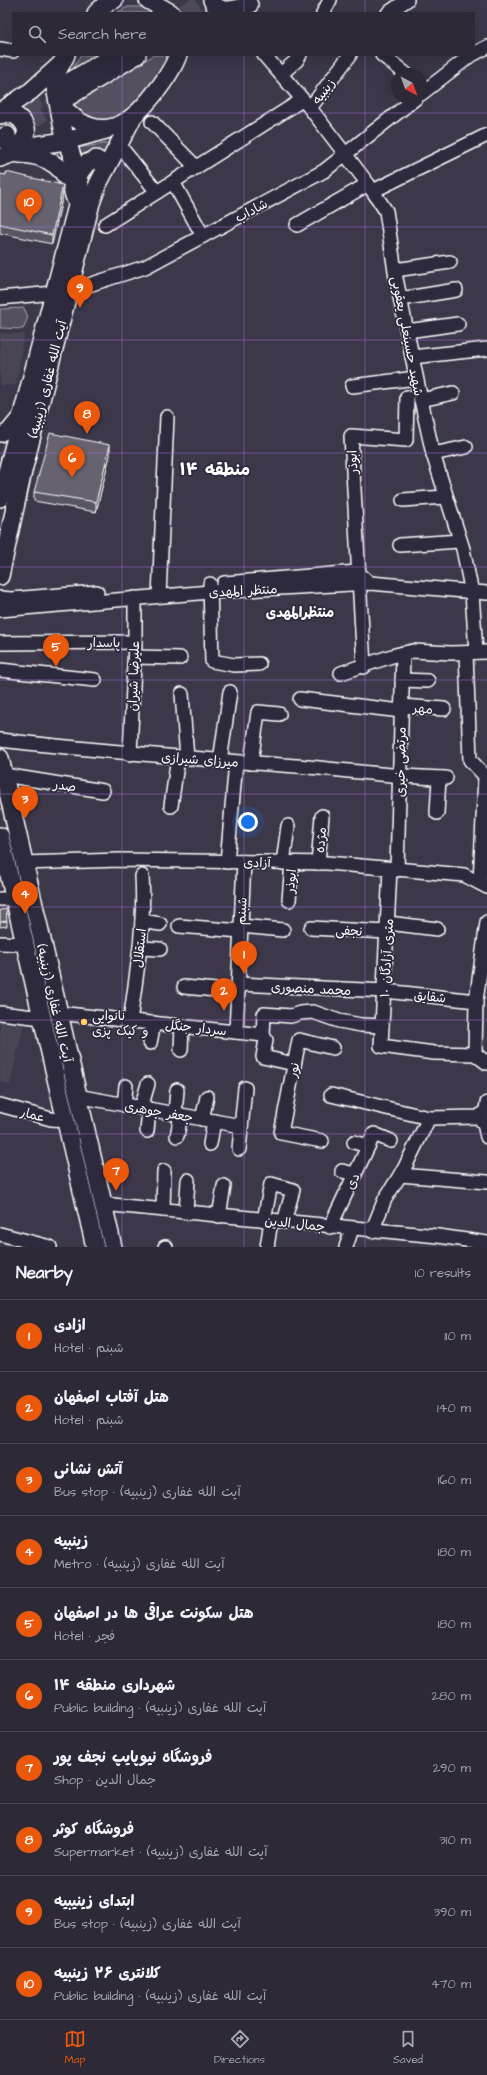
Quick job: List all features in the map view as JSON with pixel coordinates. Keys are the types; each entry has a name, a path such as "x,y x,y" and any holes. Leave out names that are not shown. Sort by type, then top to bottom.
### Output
{"main road":[{"path":"97,12 109,0"},
{"path":"148,0 169,12"},
{"path":"176,0 178,12"},
{"path":"212,0 216,7 224,11 247,6"},
{"path":"65,93 113,56"},
{"path":"65,93 135,56"},
{"path":"160,87 177,56"},
{"path":"4,156 37,145 66,141 114,127 132,119 186,56"},
{"path":"0,114 31,91 64,59"},
{"name":"آیت الله غفاری (زینبیه)","path":"0,498 10,469 62,292 80,185 66,141 65,93 55,87 56,76 64,59"},
{"path":"65,93 67,113 79,122 94,128 114,127"},
{"path":"0,114 10,114 20,118 26,130 26,137 19,145 4,156"},
{"name":"آیت الله غفاری (زینبیه)","path":"0,576 10,469 23,411 91,203 106,169 132,119"},
{"path":"4,156 36,154 56,164 70,183 76,206"},
{"path":"78,175 87,163 96,159 102,163 106,169"},
{"name":"آیت الله غفاری (زینبیه)","path":"0,758 38,931 37,962 50,1016 66,1120 95,1247"},
{"name":"آیت الله غفاری (زینبیه)","path":"1,847 7,899 23,939 37,962"},
{"path":"23,939 38,931"},
{"name":"آیت الله غفاری (زینبیه)","path":"50,1016 77,1096 113,1247"}],"street":[{"path":"324,12 330,0"},
{"path":"389,12 400,2"},
{"path":"475,53 487,47"},
{"path":"0,48 12,51"},
{"name":"شهید حسینعلی یعقوبی","path":"265,56 306,104 370,187 386,211 395,270 416,378 433,454 445,497 460,541 472,593 476,652 470,760 486,776"},
{"path":"281,74 299,56"},
{"name":"زینبیه","path":"306,104 349,56"},
{"path":"383,56 398,68"},
{"path":"427,87 470,56"},
{"path":"104,226 196,167 306,104"},
{"name":"شاداب","path":"0,298 62,292 145,266 324,171 409,104"},
{"path":"152,122 196,167"},
{"path":"298,225 370,187 487,135"},
{"path":"119,145 158,192"},
{"path":"173,182 202,236"},
{"path":"395,270 450,262"},
{"path":"401,299 456,290"},
{"path":"407,332 458,324"},
{"path":"412,356 487,349"},
{"path":"352,386 416,378"},
{"path":"421,400 453,393"},
{"name":"ابوذر","path":"362,580 351,436 406,440 407,398"},
{"path":"0,435 8,430 23,411"},
{"path":"5,604 159,592 168,417"},
{"path":"433,454 466,448"},
{"path":"403,500 445,497"},
{"path":"400,545 460,541"},
{"path":"362,580 364,667"},
{"name":"منتظر المهدی","path":"5,604 135,598 159,592 362,580 472,593 487,593"},
{"path":"210,588 212,661 234,665 259,664"},
{"name":"علیرضا شیران","path":"130,754 135,657 135,598"},
{"name":"پاسدار","path":"0,643 135,642"},
{"path":"341,673 412,651 476,652"},
{"name":"مرتضی خیری","path":"394,870 400,777 403,653"},
{"path":"135,657 180,658"},
{"path":"0,670 95,680"},
{"path":"402,680 428,681"},
{"path":"220,760 230,692"},
{"path":"171,806 183,758 182,694"},
{"name":"مهر","path":"300,699 401,708 444,709"},
{"path":"251,763 258,712 279,714"},
{"name":"میرزای شیرازی","path":"0,740 130,754 220,760 400,777 443,778 437,813"},
{"path":"227,862 236,762"},
{"name":"صدر","path":"4,775 103,791"},
{"path":"483,885 486,776"},
{"name":"مژده","path":"318,863 322,816"},
{"name":"ابوذر","path":"288,826 289,900"},
{"name":"آزادی","path":"23,863 120,860 318,863 464,875 483,885"},
{"name":"شبنم","path":"236,1032 244,862"},
{"name":"۱۰ متری آزادگان","path":"394,870 387,928 385,991 381,1046 434,1053 474,1054"},
{"name":"استقلال","path":"130,1021 140,948 144,904 142,876"},
{"path":"142,921 160,924"},
{"path":"487,922 476,1001 474,1054 487,1063"},
{"path":"180,926 283,930"},
{"name":"نجفی","path":"311,928 437,929"},
{"path":"0,944 23,939"},
{"path":"140,948 160,949"},
{"name":"محمد منصوری","path":"184,987 385,991"},
{"name":"شقایق","path":"385,991 476,1001"},
{"path":"294,1064 263,1058 266,1040 262,1034 264,1014 291,1016 300,1013 313,1012 361,1025 382,1026"},
{"name":"سردار جنگل","path":"0,1013 130,1021 262,1034"},
{"path":"150,1043 154,1023"},
{"path":"181,1050 182,1026"},
{"name":"نور","path":"322,1141 281,1133 299,1040 333,1048"},
{"path":"147,1131 145,1108 148,1084"},
{"path":"124,1105 126,1086"},
{"path":"239,1149 245,1088"},
{"path":"176,1090 178,1115 177,1136"},
{"path":"331,1095 429,1118 479,1117 486,1110 487,1104"},
{"name":"جعفر جوهری","path":"77,1096 241,1126"},
{"path":"208,1097 210,1144"},
{"name":"عمار","path":"0,1106 51,1119 66,1120"},
{"path":"479,1117 484,1124 487,1137"},
{"path":"372,1231 385,1199 400,1176 429,1118"},
{"name":"دی","path":"330,1227 374,1134 391,1140"},
{"path":"354,1142 368,1146"},
{"path":"163,1210 164,1171"},
{"path":"342,1171 356,1174"},
{"path":"400,1176 487,1182"},
{"path":"186,1212 188,1180"},
{"path":"267,1247 273,1221 271,1184 293,1190 273,1221"},
{"path":"219,1216 224,1186"},
{"name":"جمال الدین","path":"102,1204 330,1227 438,1236 487,1243"},
{"path":"346,1247 352,1229"},
{"path":"6,1239 50,1247"}],"shaded area":[{"path":"128,7 143,7 154,12 118,12"},
{"path":"80,56 107,56 65,82"},
{"path":"152,56 168,56 162,68 137,103 130,111 122,116 115,119 100,120 85,115 73,104"},
{"path":"117,142 107,159 79,162 76,148"},
{"path":"62,150 71,172 44,151"},
{"path":"24,308 28,317 23,329 0,328 0,309"},
{"path":"0,333 24,334 16,385 0,386"},
{"path":"0,1021 24,1024 10,1085 0,1081"}],"building":[{"path":"6,172 63,185 52,235 0,224 0,174 6,175"},
{"path":"50,433 110,445 96,502 34,492"},
{"path":"6,909 7,921 0,922 0,910"}],"tunnel":[{"path":"186,12 205,0"},
{"path":"209,12 230,0"},
{"path":"3,121 67,83"},
{"path":"7,135 69,97"}],"place":[{"name":"کلانتری ۲۶ زینبیه","path":"29,222"},
{"name":"ابتدای زینیبیه","path":"80,308"},
{"name":"فروشگاه کوثر","path":"87,434"},
{"name":"شهرداری منطقه ۱۴","path":"72,478"},
{"name":"هتل سکونت عراقی ها در اصفهان","path":"56,667"},
{"name":"آتش نشانی","path":"25,819"},
{"name":"زینبیه","path":"25,914"},
{"name":"ازادی","path":"244,974"},
{"name":"هتل آفتاب اصفهان","path":"224,1011"},
{"name":"نانوایی و کیک پزی","path":"84,1022"},
{"name":"فروشگاه نیوپایپ نجف پور","path":"116,1191"}],"district":[{"name":"منطقه ۱۴","path":"215,469"},
{"name":"منتظرالمهدی","path":"300,612"}]}
